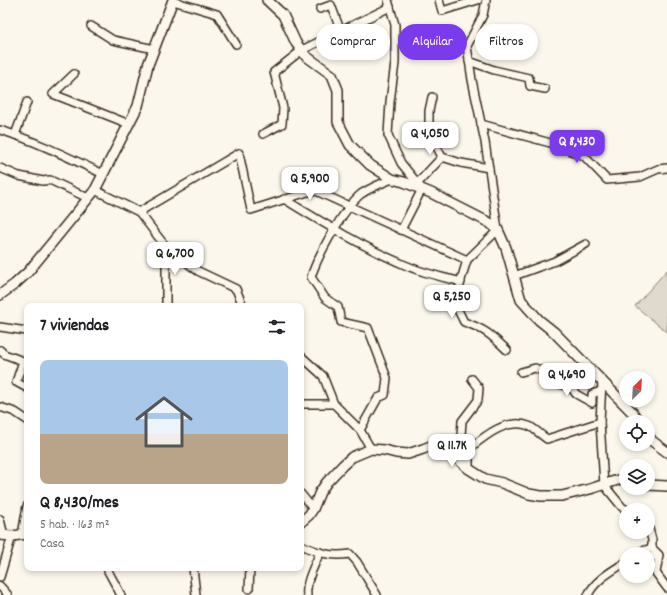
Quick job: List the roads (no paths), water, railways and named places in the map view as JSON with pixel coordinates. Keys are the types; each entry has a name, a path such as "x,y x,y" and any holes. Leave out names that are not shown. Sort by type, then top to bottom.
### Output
{"street":[{"path":"267,0 283,15 296,43 306,56 332,75 338,90 338,122 350,145 370,165 392,179 420,186 490,223 498,230"},
{"path":"439,0 442,10 478,0"},
{"path":"486,0 483,15 467,46 498,230 506,248 521,300 539,320 554,332 601,386 634,415"},
{"path":"0,295 28,272 95,190 138,106 148,65 173,1 217,14 236,44"},
{"path":"354,24 389,3 395,25 395,63 390,102 388,135 400,163 420,186"},
{"path":"320,9 331,5 338,24"},
{"path":"91,26 113,40 154,50"},
{"path":"263,134 282,124 283,108 274,72 302,50 316,44"},
{"path":"469,61 494,70 529,78 530,86 545,89"},
{"path":"74,74 54,94 129,124"},
{"path":"432,97 429,111 429,132 442,157 488,168"},
{"path":"15,135 27,102"},
{"path":"481,124 554,144 584,156 606,180 640,177 658,169 667,168"},
{"path":"0,130 15,135 103,174"},
{"path":"139,212 239,153 251,210 314,190 467,260"},
{"path":"401,230 420,186 442,157"},
{"path":"0,168 19,176 43,181 50,180 88,198"},
{"path":"360,430 378,398 385,395 387,378 368,328 341,322 338,308 324,298 311,276 335,230 350,206 362,194 392,179"},
{"path":"95,190 139,212 166,247 198,271 236,289 241,303"},
{"path":"284,199 335,230 406,266 431,275 460,282"},
{"path":"498,230 467,260 460,282 456,306 464,322 480,328 492,336 507,350"},
{"path":"514,276 555,261 586,244"},
{"path":"166,247 166,303"},
{"path":"0,327 24,331"},
{"path":"0,350 4,354 23,361 16,382 24,386"},
{"path":"304,359 323,376 334,404 360,430 371,449"},
{"path":"521,372 535,368 546,373 560,384 570,387 576,394 592,403 592,394 601,386"},
{"path":"469,469 469,458 459,447 462,421 478,400 479,388 472,379"},
{"path":"601,386 600,422 604,485 619,503"},
{"path":"304,404 334,404"},
{"path":"0,407 14,412 24,418"},
{"path":"464,453 489,434 508,424 519,423 529,426 547,439 600,422"},
{"path":"655,443 667,452"},
{"path":"304,519 313,510 320,492 327,482 343,465 352,457 371,449 408,454 438,444 445,448 469,469 485,479 502,483 529,494 541,496 562,496 590,490 619,480"},
{"path":"655,485 667,486"},
{"path":"304,498 313,510"},
{"path":"0,519 5,536 7,551 0,577"},
{"path":"5,536 24,535"},
{"path":"304,546 336,556 350,554 357,562 377,595"},
{"path":"655,551 659,555 656,573 667,588"},
{"path":"307,595 311,575 320,552"},
{"path":"588,595 591,589 606,575 619,567"},
{"path":"109,571 121,595"},
{"path":"194,571 196,595"},
{"path":"249,589 250,571"},
{"path":"0,586 8,595"}]}
